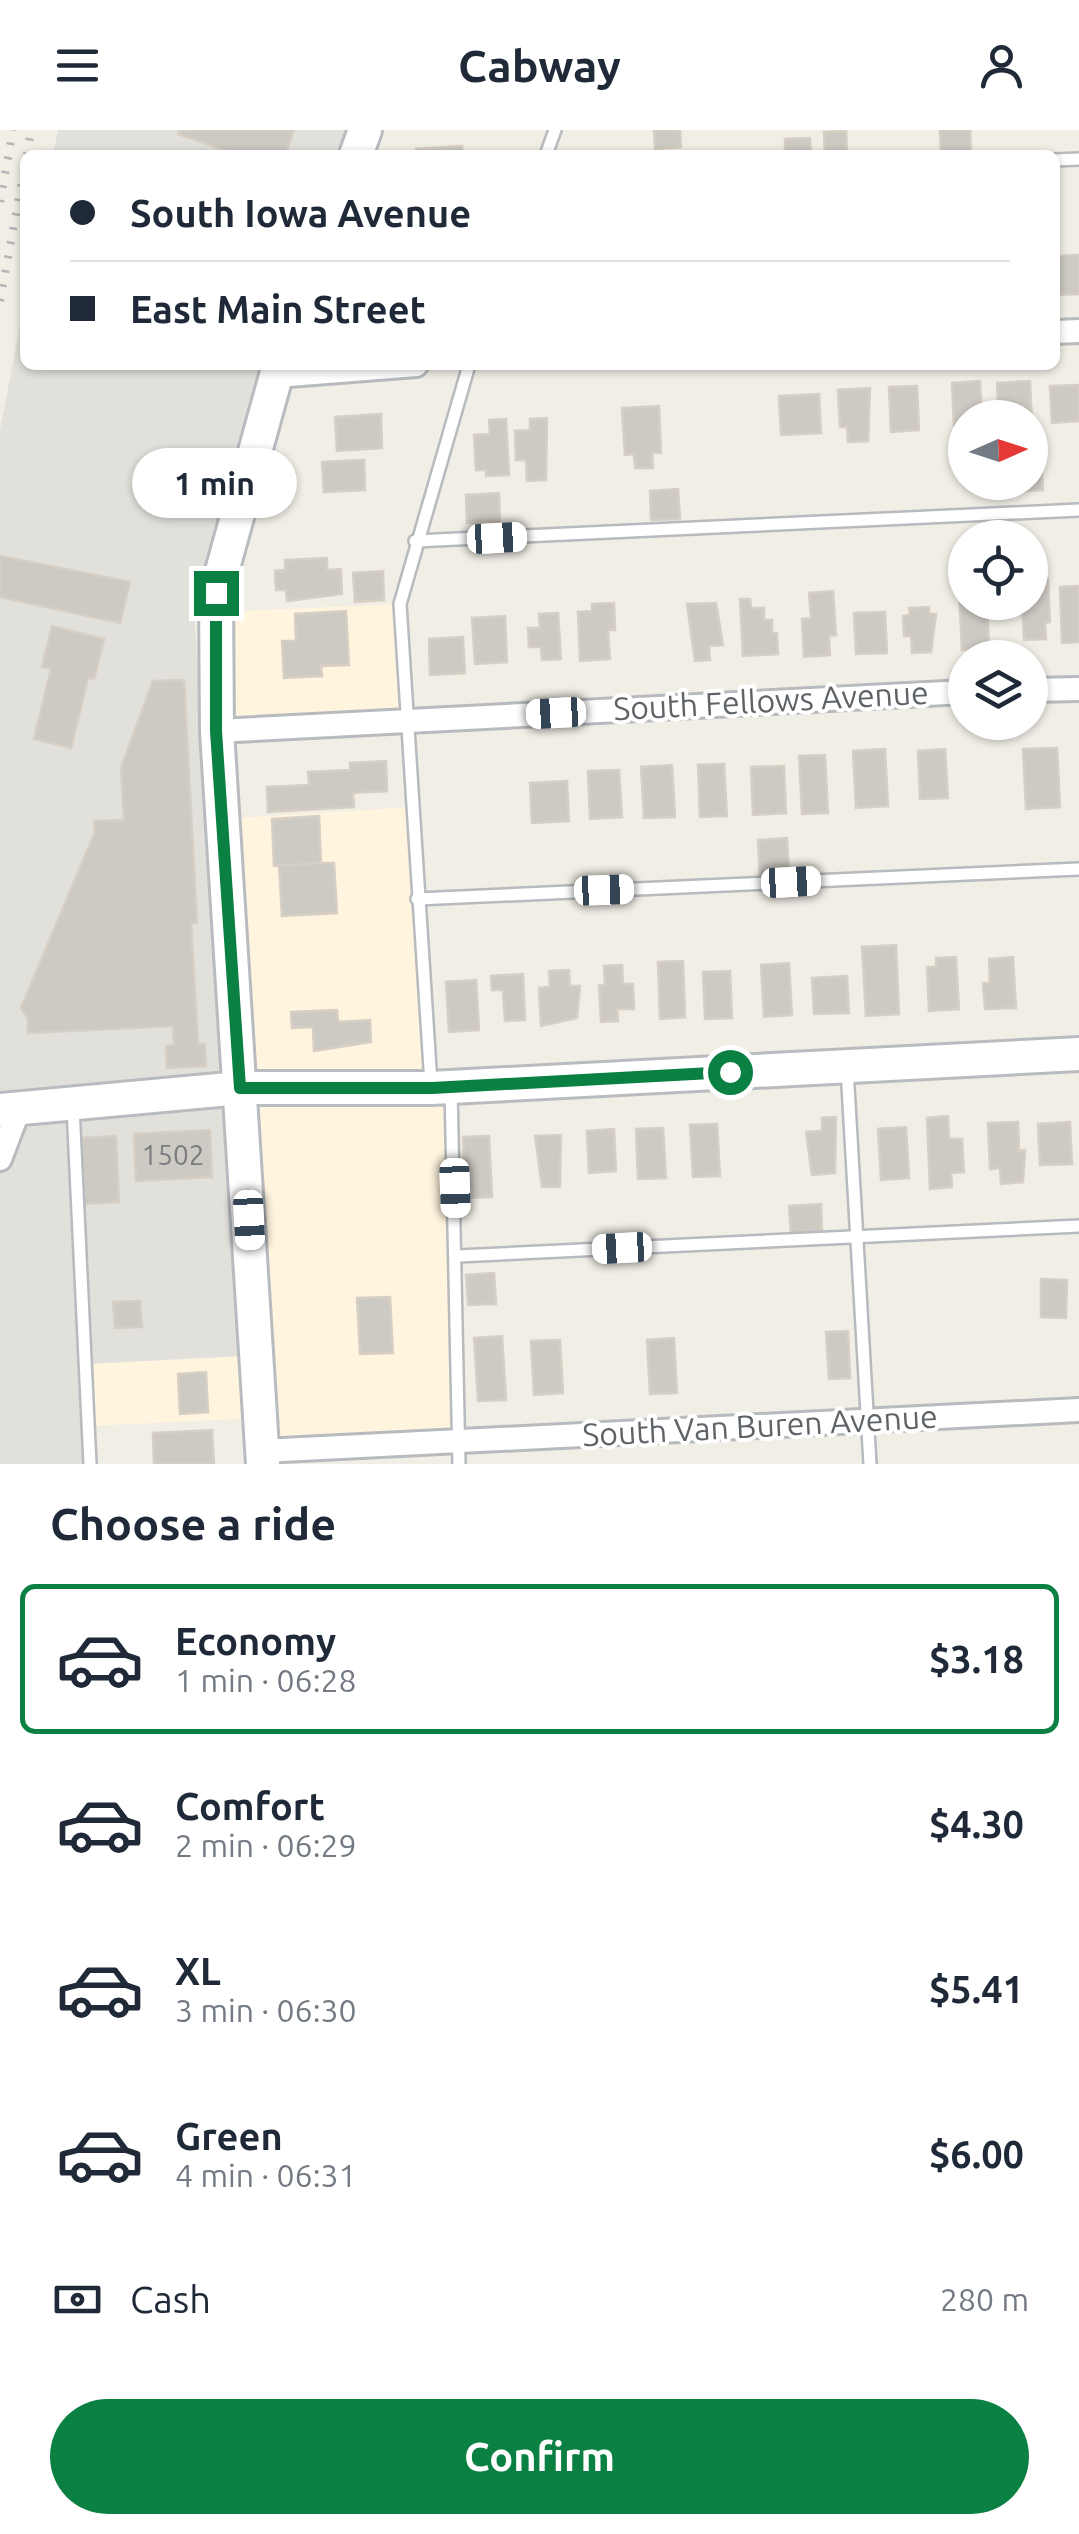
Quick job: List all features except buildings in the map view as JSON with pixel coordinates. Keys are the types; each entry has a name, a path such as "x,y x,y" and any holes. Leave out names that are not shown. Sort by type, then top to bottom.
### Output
{"main road":[{"path":"262,1457 216,731 216,593 278,370"},
{"path":"10,1110 240,1088 441,1087 1079,1054"}],"street":[{"path":"1048,690 1079,689"},
{"name":"South Fellows Avenue","path":"216,731 948,693"},
{"path":"0,1159 10,1110"},
{"name":"South Van Buren Avenue","path":"262,1457 458,1452 868,1421 1079,1410"}],"lane":[{"path":"458,1452 458,1256 417,899 400,604 467,370"},
{"path":"415,542 1079,510"},
{"path":"417,899 1079,868"},
{"path":"847,1066 870,1464"},
{"path":"73,1106 90,1464"},
{"path":"458,1256 1079,1226"}],"shaded area":[{"path":"58,130 350,130 344,150 54,150"},
{"path":"20,326 20,370 271,370 194,608 239,1356 85,1364 90,1464 0,1464 0,430"},
{"path":"400,604 406,722 217,731 216,612"},
{"path":"411,807 431,1087 451,1087 457,1441 262,1451 260,1418 88,1426 85,1364 256,1356 223,819"}],"railway":[{"path":"0,202 13,130"},
{"path":"28,150 31,130"},
{"path":"0,301 20,191"}],"route":[{"path":"216,593 216,731 240,1088 432,1088 730,1072"}]}
